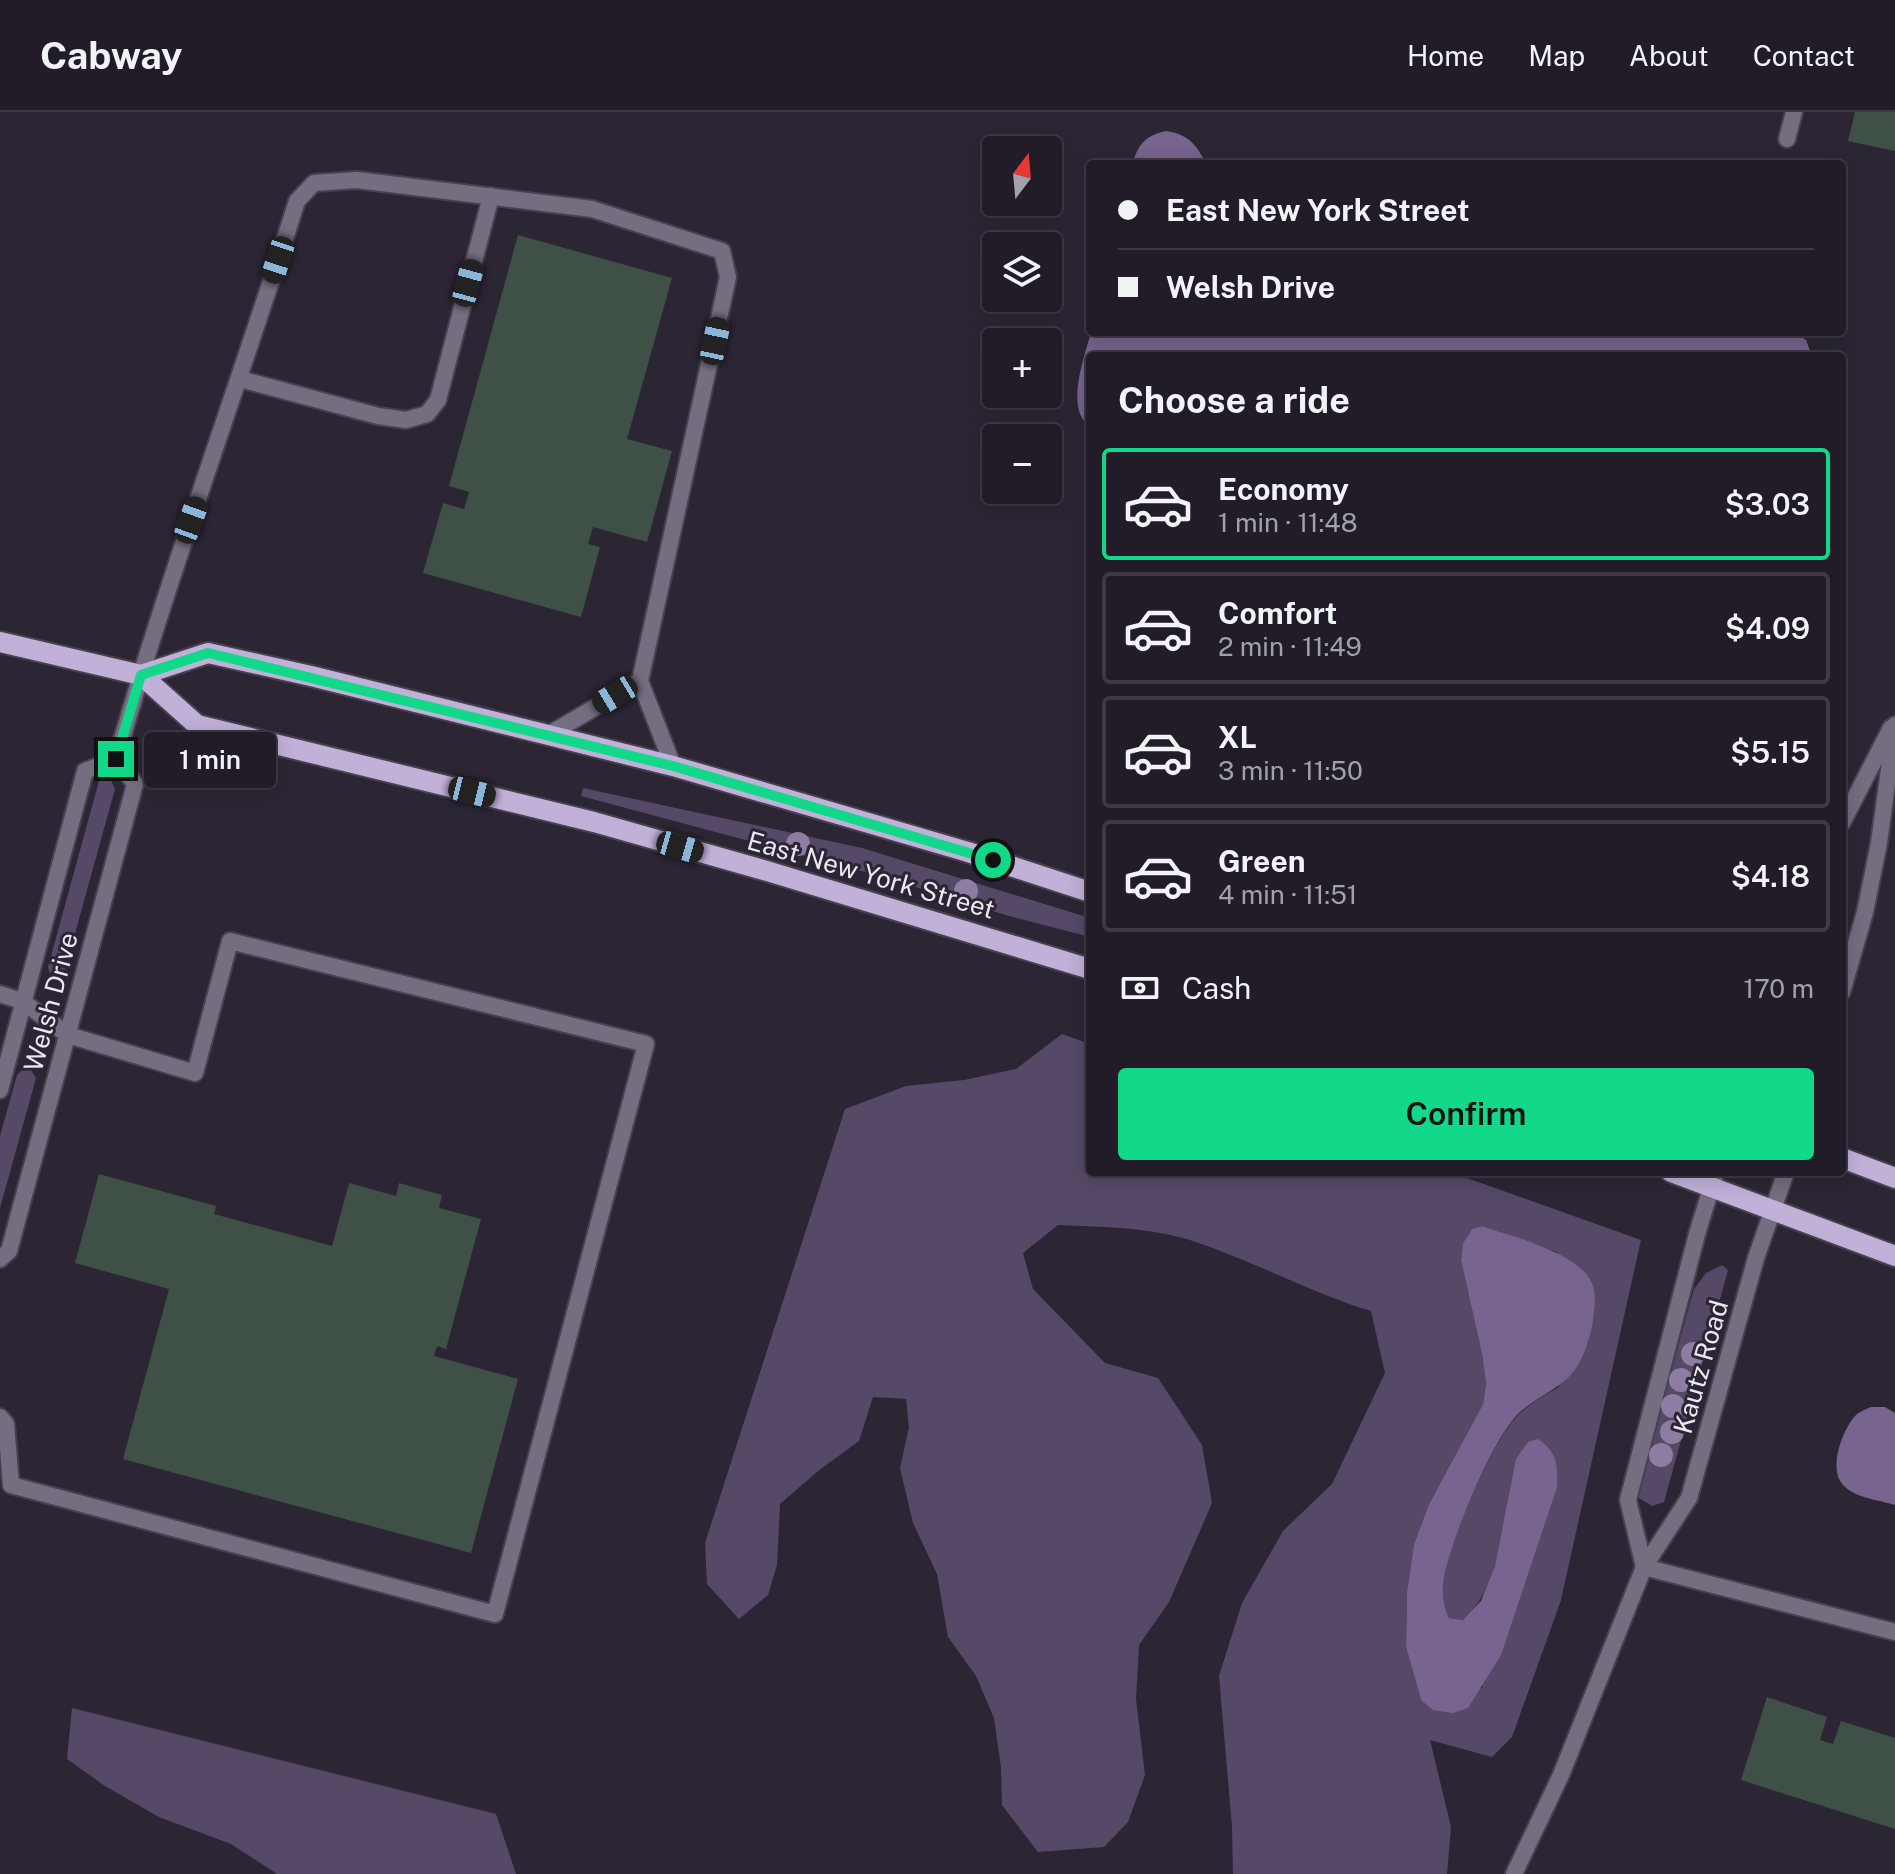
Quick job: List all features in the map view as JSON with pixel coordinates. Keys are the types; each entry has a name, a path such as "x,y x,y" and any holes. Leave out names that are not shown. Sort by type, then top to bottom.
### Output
{"main road":[{"name":"East New York Street","path":"0,642 141,675 197,725 594,822 1086,968"},
{"name":"East New York Street","path":"141,675 208,653 673,766 968,852 1086,891"},
{"path":"1846,1160 1895,1178"},
{"path":"1714,1179 1772,1209 1895,1256"}],"street":[{"path":"1787,139 1794,112"},
{"path":"116,759 171,577 240,379 297,201 314,183 357,180 592,209 722,251 728,277 640,681 673,766"},
{"path":"240,379 378,416 406,420 427,414 438,400 491,196"},
{"path":"548,735 640,681"},
{"path":"1846,815 1895,722"},
{"path":"1846,978 1868,898 1879,843 1895,722"},
{"name":"Welsh Drive","path":"0,1090 85,771 116,759 135,784 9,1251 0,1259"},
{"path":"0,994 22,1001 68,1035 195,1073 230,941 646,1044 495,1614 11,1485 6,1424 0,1417"},
{"name":"Kautz Road","path":"1514,1874 1561,1775 1644,1567 1689,1498 1772,1209 1784,1176"},
{"name":"Kautz Road","path":"1644,1567 1628,1500 1714,1179"},
{"path":"1644,1567 1895,1632"}],"shaded area":[{"path":"1166,131 1180,135 1191,142 1204,160 1134,160 1137,151 1153,135"},
{"path":"1090,336 1800,336 1806,340 1810,352 1086,352 1086,422 1078,408 1081,368"},
{"path":"106,778 111,780 115,789 64,973 57,975 49,972 48,967 99,781"},
{"path":"583,788 862,848 1086,917 1086,936 880,876 581,796"},
{"path":"1062,1034 1086,1043 1086,1176 1461,1176 1641,1240 1561,1600 1512,1737 1492,1757 1430,1740 1451,1827 1447,1874 1233,1874 1219,1676 1242,1603 1283,1531 1332,1484 1385,1373 1371,1311 1215,1249 1160,1233 1058,1225 1023,1253 1033,1289 1105,1363 1158,1378 1202,1445 1212,1503 1169,1602 1139,1645 1136,1699 1145,1775 1128,1822 1104,1847 1038,1852 1002,1805 1001,1767 994,1718 976,1676 948,1637 937,1574 913,1523 900,1468 909,1427 906,1399 873,1397 859,1441 780,1504 777,1565 768,1595 739,1619 707,1584 705,1543 845,1109 906,1086 964,1080 1016,1069","holes":["1482,1226 1557,1252 1559,1387 1519,1414 1507,1428 1468,1503 1448,1560 1442,1601 1449,1618 1463,1620 1476,1606 1494,1568 1506,1522 1516,1459 1482,1688 1421,1700 1406,1647 1407,1592 1414,1544 1429,1504 1483,1404 1486,1383 1461,1260 1463,1243 1472,1229"]},
{"path":"25,1067 36,1078 0,1208 0,1136 17,1075"},
{"path":"1482,1226 1547,1249 1578,1266 1589,1277 1595,1306 1588,1340 1578,1366 1561,1384 1516,1416 1507,1428 1480,1476 1454,1542 1444,1580 1443,1599 1449,1618 1463,1620 1481,1601 1495,1566 1516,1459 1528,1442 1538,1439 1544,1444 1555,1460 1557,1487 1501,1655 1468,1708 1453,1713 1433,1710 1421,1700 1406,1647 1407,1592 1414,1544 1429,1504 1483,1404 1486,1383 1482,1354 1461,1260 1463,1243 1472,1229"},
{"path":"1722,1265 1728,1270 1664,1502 1652,1506 1639,1498 1639,1486 1694,1289 1706,1273"},
{"path":"1871,1407 1885,1407 1895,1413 1895,1505 1854,1493 1839,1478 1838,1450 1846,1431 1855,1416"},
{"path":"72,1708 496,1814 516,1874 277,1874 231,1844 159,1817 105,1786 67,1759"}],"building":[{"path":"1855,112 1895,112 1895,151 1848,141"},
{"path":"518,235 672,278 627,439 672,451 647,542 593,527 588,544 600,547 581,617 423,573 443,503 464,509 469,492 449,486"},
{"path":"99,1174 216,1206 214,1214 332,1246 349,1183 396,1196 399,1183 442,1195 439,1208 481,1219 446,1349 437,1346 434,1356 518,1379 471,1553 123,1459 169,1289 75,1263"},
{"path":"1767,1697 1827,1717 1820,1740 1833,1744 1841,1721 1895,1738 1895,1829 1741,1780"}],"route":[{"path":"116,759 141,675 208,653 673,766 993,860"}]}
